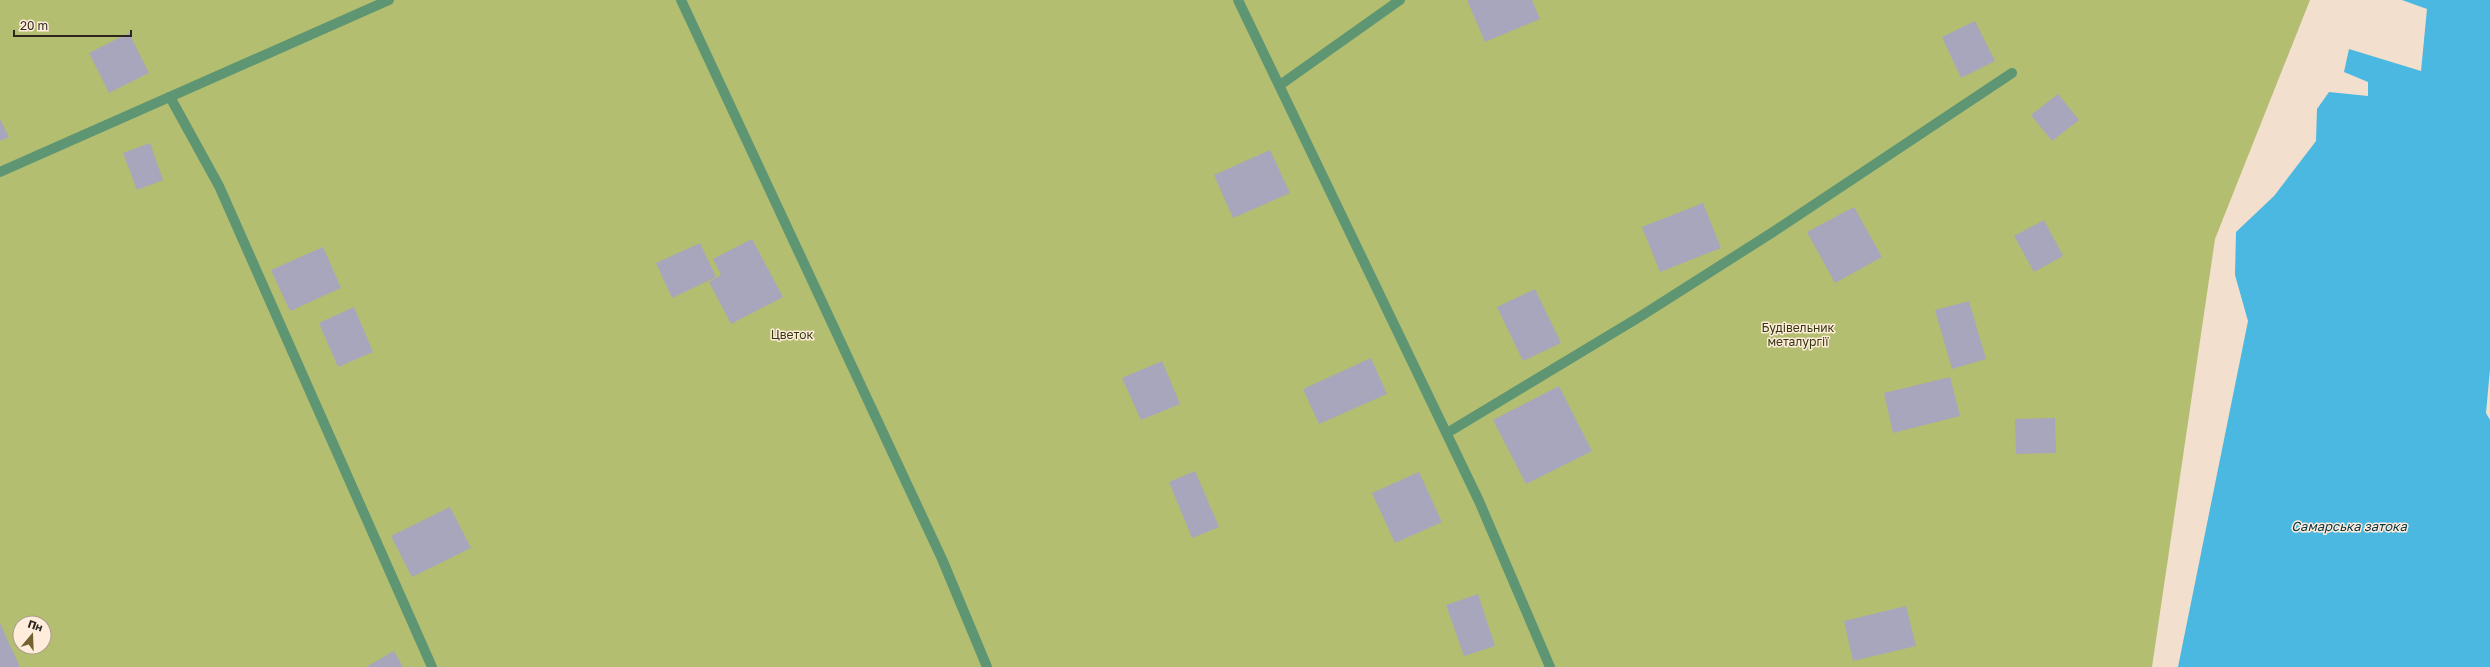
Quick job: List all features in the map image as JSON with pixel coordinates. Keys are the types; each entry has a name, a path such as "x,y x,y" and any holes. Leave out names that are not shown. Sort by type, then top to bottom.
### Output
{"lane":[{"path":"0,172 389,0"},
{"path":"681,0 942,559 987,667"},
{"path":"1238,0 1447,432 1479,501 1550,667"},
{"path":"1280,85 1400,0"},
{"path":"1447,432 1641,316 1773,232 2012,73"},
{"path":"170,97 219,186 432,667"}],"green space":[{"name":"Цветок","path":"0,0 2310,0 2215,239 2152,667 0,667"}],"water":[{"name":"Самарська затока","path":"2402,0 2490,0 2490,369 2486,413 2490,420 2490,667 2178,667 2248,321 2235,275 2236,232 2274,196 2316,141 2317,109 2329,92 2368,96 2368,82 2344,72 2349,49 2421,71 2427,9"}],"building":[{"path":"1467,0 1532,0 1540,19 1485,42"},
{"path":"1975,21 1995,61 1961,78 1942,37"},
{"path":"129,33 149,73 109,93 89,53"},
{"path":"2058,94 2079,120 2052,141 2031,115"},
{"path":"0,119 9,137 0,141"},
{"path":"150,143 163,180 137,190 123,153"},
{"path":"1270,150 1290,193 1233,218 1214,175"},
{"path":"1703,203 1721,248 1660,272 1642,227"},
{"path":"1854,207 1882,257 1835,283 1807,232"},
{"path":"2044,220 2063,256 2034,272 2014,236"},
{"path":"752,239 783,297 731,324 709,282 721,275 713,259"},
{"path":"700,243 716,277 672,298 656,263"},
{"path":"323,247 341,288 290,311 271,270"},
{"path":"1535,289 1561,343 1523,361 1497,307"},
{"path":"1969,301 1986,359 1952,369 1935,310"},
{"path":"354,307 373,352 338,367 319,323"},
{"path":"1371,358 1387,394 1319,424 1303,389"},
{"path":"1162,361 1180,404 1141,420 1122,378"},
{"path":"1950,377 1960,416 1893,433 1884,393"},
{"path":"1559,386 1592,451 1526,484 1493,420"},
{"path":"2055,418 2056,453 2016,454 2015,419"},
{"path":"1195,471 1219,527 1192,538 1169,482"},
{"path":"1419,472 1442,522 1395,543 1372,493"},
{"path":"450,507 471,548 412,577 391,536"},
{"path":"1478,594 1495,646 1464,656 1446,605"},
{"path":"1906,606 1916,646 1853,661 1844,621"},
{"path":"0,623 12,649 12,655 15,655 20,667 0,667"},
{"path":"394,651 403,667 366,667"}],"park label":[{"name":"Будівельник металургії","path":"1798,334"}]}
